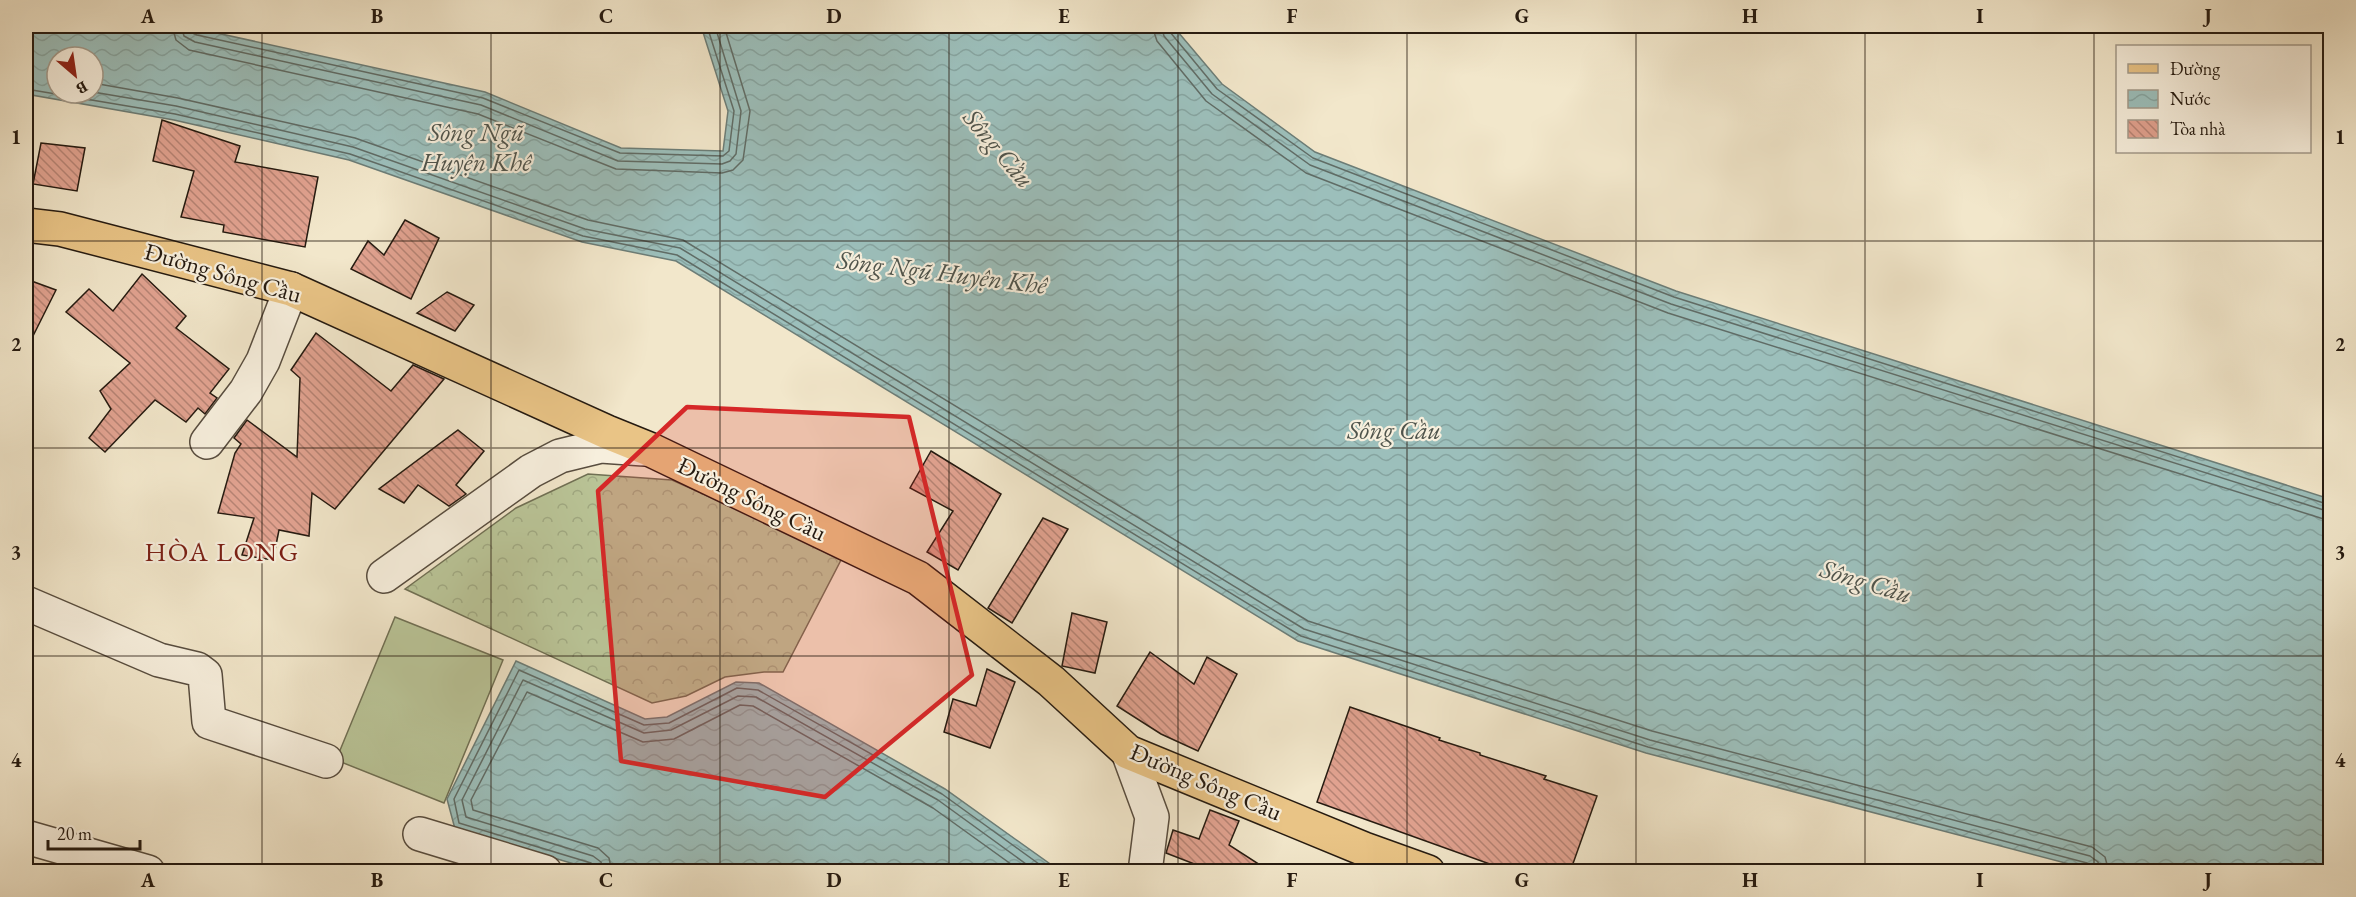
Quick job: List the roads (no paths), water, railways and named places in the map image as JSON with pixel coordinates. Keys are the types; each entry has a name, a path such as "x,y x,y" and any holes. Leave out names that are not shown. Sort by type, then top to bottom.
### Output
{"main road":[{"name":"Đường Sông Cầu","path":"26,225 60,229 291,289 649,449 918,578 1051,681 1128,752 1365,849 1428,872"}],"street":[{"path":"207,442 246,391 263,361 291,289"},
{"path":"384,576 531,471 560,456 601,446 649,449"},
{"path":"26,603 159,660 197,669 205,675 209,722 326,761"},
{"path":"1128,752 1152,817 1145,872"},
{"path":"420,834 545,872"},
{"path":"26,837 148,872"}],"water":[{"name":"Sông Cầu","path":"26,26 185,26 485,92 621,148 723,151 728,111 701,26 1173,26 1222,84 1315,152 1676,291 2330,499 2330,871 2096,871 1646,753 1298,641 676,261 582,242 349,160 174,120 89,105 105,105 105,45 45,45 45,97 26,94"},
{"path":"516,661 645,719 667,717 736,682 759,683 945,789 1060,871 598,871 455,829 447,799"}],"district":[{"name":"HÒA LONG","path":"222,552"}],"water label":[{"name":"Sông Ngũ Huyện Khê","path":"476,147"},
{"name":"Sông Ngũ Huyện Khê","path":"942,272"}]}
